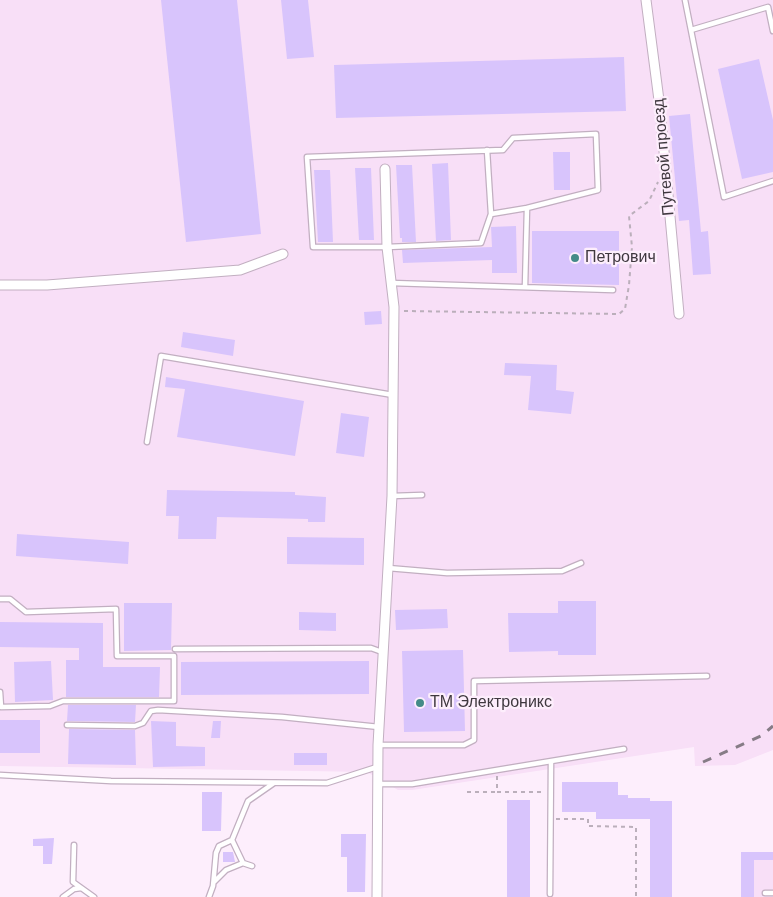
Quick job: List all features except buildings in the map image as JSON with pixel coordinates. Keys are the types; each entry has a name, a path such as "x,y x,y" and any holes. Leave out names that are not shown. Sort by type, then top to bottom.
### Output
{"street":[{"name":"Путевой проезд","path":"646,0 660,108 679,314"},
{"path":"377,897 378,727 392,496 394,307 387,248 385,169"},
{"path":"0,285 47,285 240,270 283,254"}],"lane":[{"path":"685,0 724,197 773,181"},
{"path":"691,30 768,7 773,31"},
{"path":"487,150 491,214 481,243 387,248 313,247 307,157 487,150 503,150 513,138 596,134 598,190 527,208 491,214"},
{"path":"525,287 527,208"},
{"path":"391,283 613,290"},
{"path":"147,442 161,356 393,395"},
{"path":"392,496 422,495"},
{"path":"387,568 447,573 552,572 562,571 581,563"},
{"path":"0,599 10,599 26,612 116,609 117,656 174,656 174,701 63,701 50,706 1,707 0,692"},
{"path":"175,649 371,648 382,652"},
{"path":"378,746 464,745 474,740 474,681 707,676"},
{"path":"67,725 135,726 143,723 148,714 158,710 282,717 378,727"},
{"path":"377,784 412,784 624,749"},
{"path":"550,894 551,762"},
{"path":"0,776 112,781 327,783 378,767"},
{"path":"243,863 232,840 240,814 248,801 275,782"},
{"path":"209,897 213,883 216,853 219,846 232,840"},
{"path":"74,845 73,882 94,897"},
{"path":"213,883 226,870 243,863 252,866"},
{"path":"63,897 74,889 81,888"},
{"path":"765,893 773,893"}],"path":[{"path":"497,777 497,792"},
{"path":"467,792 551,792"},
{"path":"551,819 588,819 588,826 636,827 636,897"}],"shaded area":[{"path":"0,0 773,0 773,750 735,765 695,766 694,747 412,790 398,790 367,772 0,766"},
{"path":"741,852 773,852 773,897 741,897"}],"railway":[{"path":"703,762 761,736 773,726"}],"place":[{"name":"Петрович","path":"575,258"},
{"name":"ТМ Электроникс","path":"420,703"}]}
